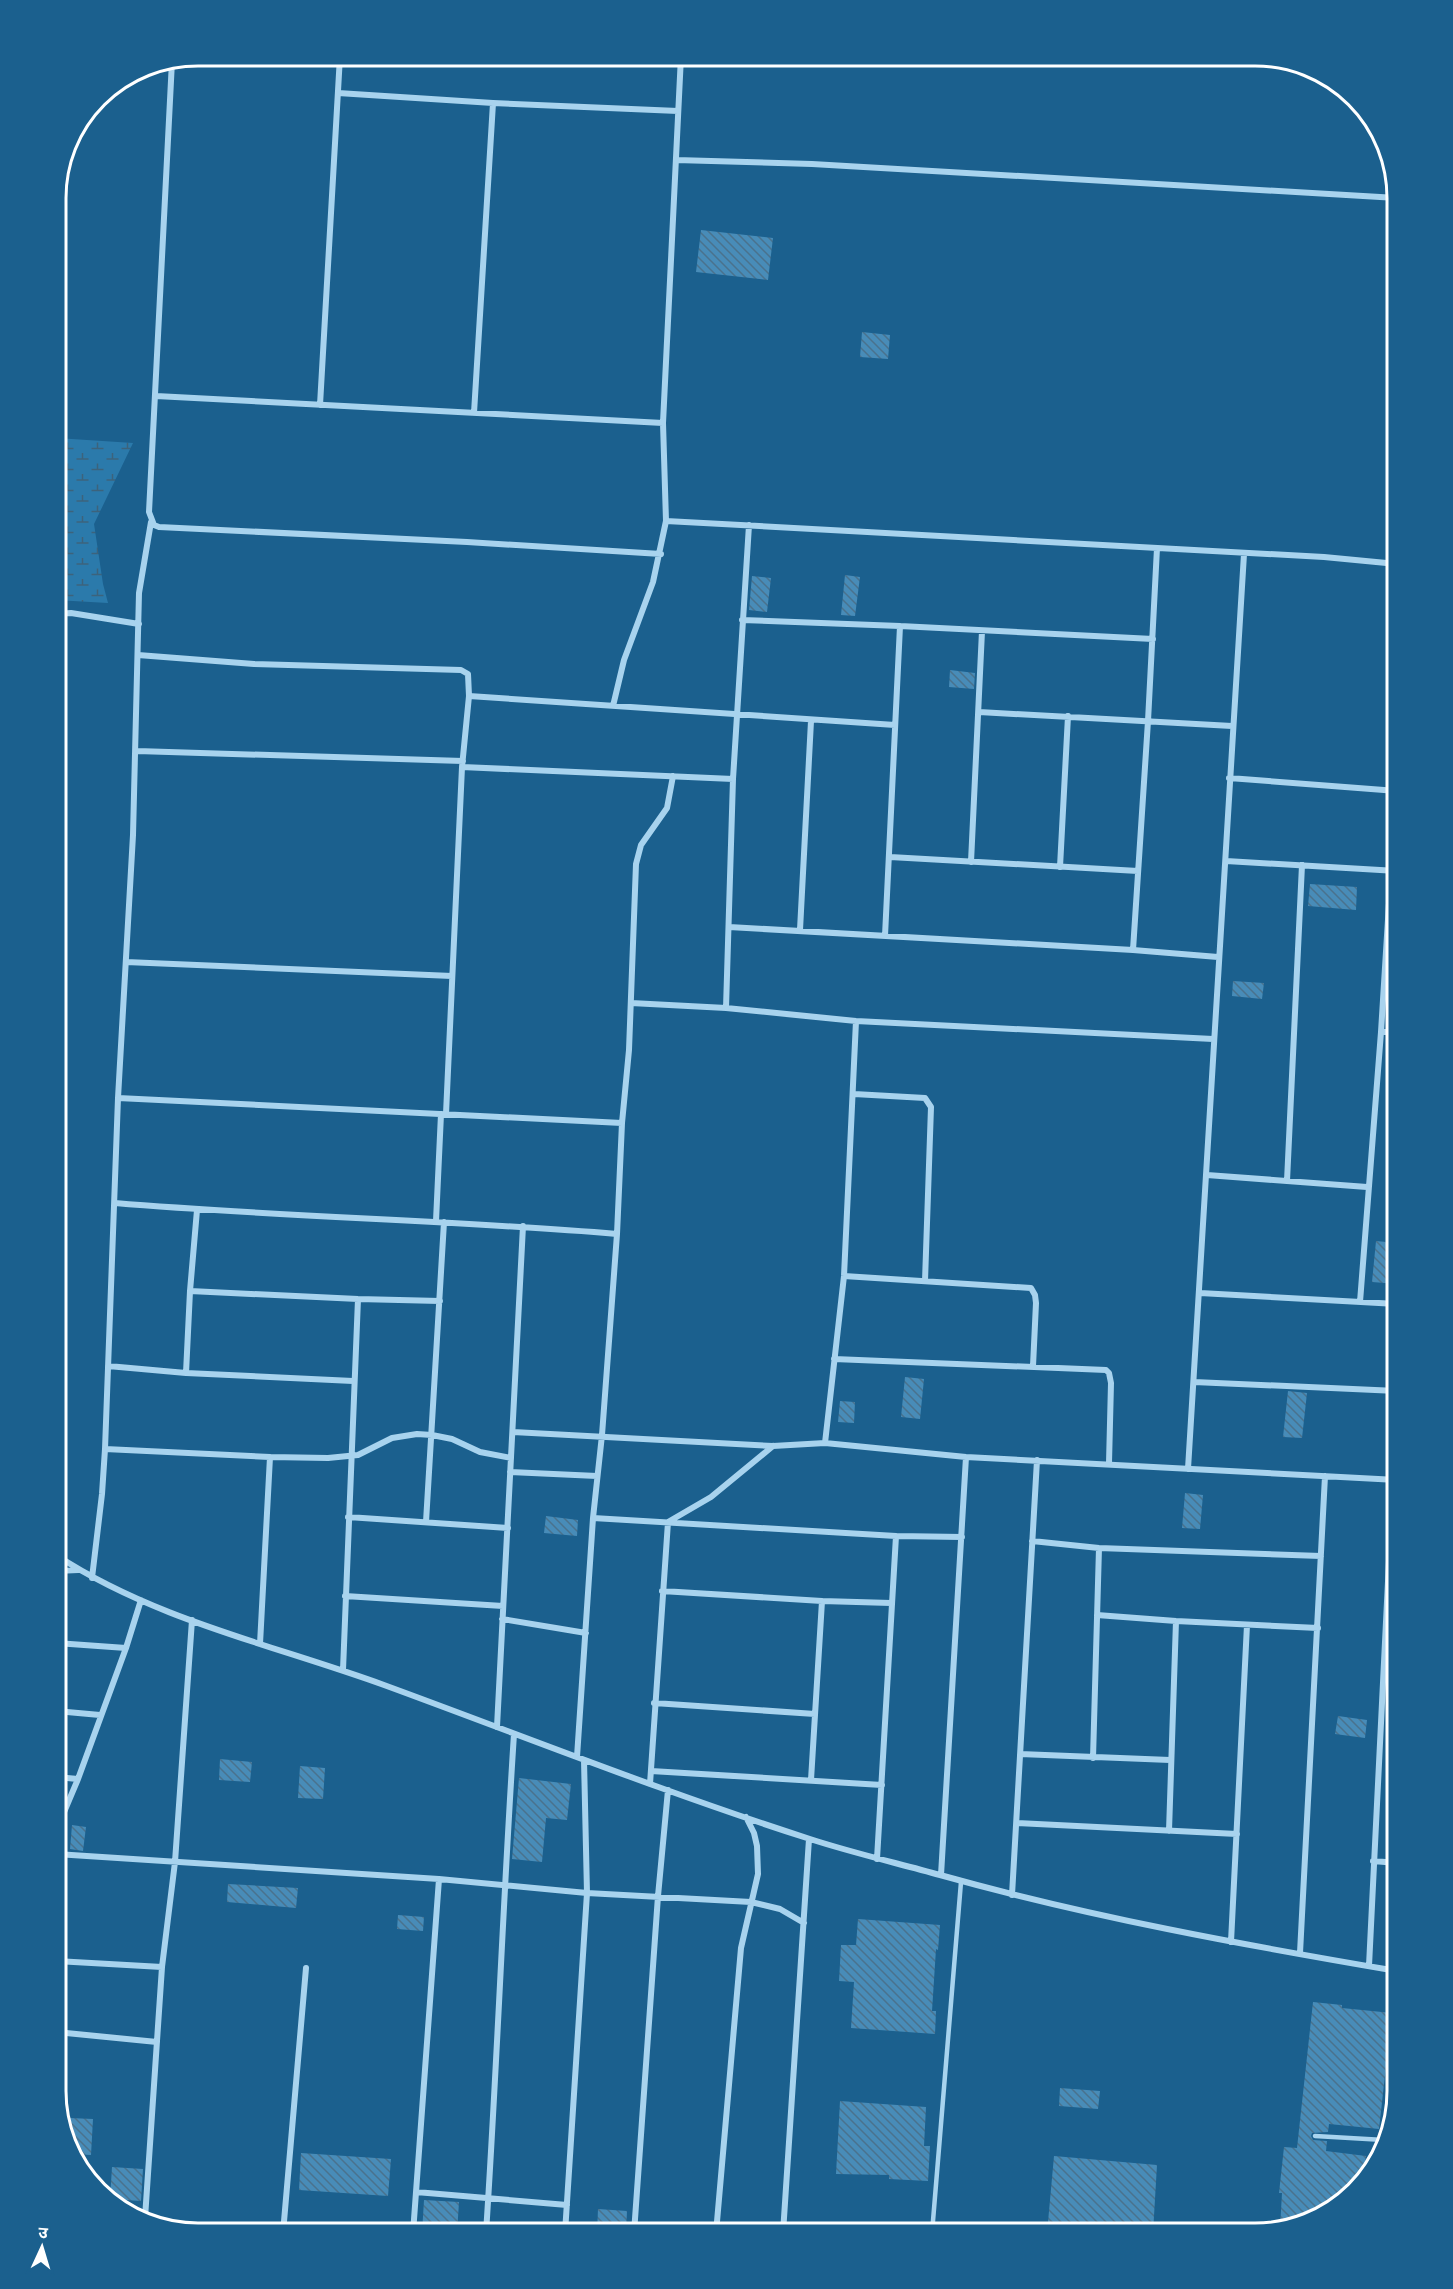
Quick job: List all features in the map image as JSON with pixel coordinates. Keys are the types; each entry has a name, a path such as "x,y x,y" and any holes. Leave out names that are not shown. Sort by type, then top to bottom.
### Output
{"street":[{"path":"320,405 339,66"},
{"path":"613,706 624,660 654,582 666,521 663,423 680,66"},
{"path":"92,1578 105,1449 118,1098 136,751 139,593 151,522 149,512 172,69"},
{"path":"338,93 678,111"},
{"path":"474,413 493,103"},
{"path":"676,160 812,164 1387,197"},
{"path":"156,396 663,423"},
{"path":"666,521 1324,557 1387,563"},
{"path":"151,522 159,527 661,554"},
{"path":"726,1008 736,714 749,525"},
{"path":"1133,950 1157,548"},
{"path":"1188,1469 1244,554"},
{"path":"66,613 139,624"},
{"path":"742,620 1153,639"},
{"path":"885,936 900,626"},
{"path":"971,862 982,631"},
{"path":"138,654 254,664 461,670 468,675 470,680 463,764 444,1114 440,1301 426,1522"},
{"path":"469,696 895,725"},
{"path":"979,712 1232,726"},
{"path":"1060,867 1068,716"},
{"path":"800,930 811,721"},
{"path":"136,751 463,764 733,779"},
{"path":"577,1757 593,1518 602,1435 617,1234 631,1003 636,864 641,845 667,808 673,776"},
{"path":"1229,778 1387,790"},
{"path":"890,857 1138,871"},
{"path":"1226,861 1387,871"},
{"path":"1287,1181 1302,865"},
{"path":"729,927 1218,957"},
{"path":"1360,1302 1387,948"},
{"path":"126,962 452,976"},
{"path":"631,1003 726,1008 856,1021 1213,1039"},
{"path":"825,1443 844,1276 856,1021"},
{"path":"1381,1032 1387,1032"},
{"path":"854,1094 925,1098 931,1107 926,1281"},
{"path":"118,1098 622,1123"},
{"path":"1207,1175 1367,1187"},
{"path":"115,1203 197,1210 523,1226 617,1234"},
{"path":"186,1373 197,1210"},
{"path":"497,1727 523,1226"},
{"path":"844,1276 1031,1288 1036,1303 1033,1366"},
{"path":"190,1291 440,1301"},
{"path":"1200,1293 1387,1303"},
{"path":"343,1670 358,1299"},
{"path":"834,1359 1100,1369 1109,1372 1111,1383 1108,1463"},
{"path":"108,1366 186,1373 353,1381"},
{"path":"1194,1382 1387,1391"},
{"path":"513,1432 773,1446 825,1443 966,1457 1387,1480"},
{"path":"105,1449 270,1457 350,1456 392,1438 406,1435 432,1435 452,1439 480,1452 511,1458"},
{"path":"668,1522 711,1497 773,1446"},
{"path":"260,1644 270,1457"},
{"path":"941,1875 966,1457"},
{"path":"1012,1894 1036,1460"},
{"path":"510,1472 597,1476"},
{"path":"1300,1953 1324,1476"},
{"path":"348,1517 508,1528"},
{"path":"593,1518 896,1536 962,1536"},
{"path":"650,1784 668,1522"},
{"path":"877,1859 896,1536"},
{"path":"1032,1541 1099,1548 1321,1556"},
{"path":"1093,1758 1099,1548"},
{"path":"66,1562 92,1578 192,1620 343,1670 650,1784 809,1839 1012,1894 1231,1942 1387,1969"},
{"path":"66,1570 78,1570"},
{"path":"662,1591 891,1603"},
{"path":"345,1596 503,1606"},
{"path":"66,1806 126,1648 141,1600"},
{"path":"811,1780 822,1601"},
{"path":"1097,1615 1176,1622 1318,1628"},
{"path":"502,1619 586,1633"},
{"path":"145,2211 162,1967 175,1862 192,1620"},
{"path":"1168,1831 1176,1622"},
{"path":"1231,1942 1247,1625"},
{"path":"1369,1966 1387,1629"},
{"path":"66,1643 126,1648"},
{"path":"654,1703 815,1714"},
{"path":"66,1712 100,1715"},
{"path":"487,2223 514,1734"},
{"path":"1020,1754 1170,1760"},
{"path":"566,2223 587,1893 585,1760"},
{"path":"651,1771 882,1785"},
{"path":"66,1778 78,1779"},
{"path":"635,2223 658,1896 668,1790"},
{"path":"717,2223 741,1948 758,1874 754,1833 745,1817"},
{"path":"1017,1823 1236,1834"},
{"path":"784,2223 809,1839"},
{"path":"66,1855 439,1880 587,1893 750,1902 780,1910 804,1923"},
{"path":"1373,1861 1387,1862"},
{"path":"414,2223 439,1880"},
{"path":"66,1962 162,1967"},
{"path":"284,2223 306,1968"},
{"path":"66,2033 157,2042"},
{"path":"416,2192 567,2205"}],"lane":[{"path":"933,2223 962,1882"},
{"path":"1315,2136 1377,2140"}],"green space":[{"path":"66,439 133,443 94,524 108,603 66,601"}],"building":[{"path":"701,230 773,238 768,280 696,272"},
{"path":"862,332 890,335 888,359 860,357"},
{"path":"845,575 860,577 855,616 841,615"},
{"path":"752,576 771,578 767,612 749,610"},
{"path":"950,670 975,673 974,689 949,687"},
{"path":"1310,884 1357,887 1356,910 1308,906"},
{"path":"1233,981 1264,983 1262,999 1232,996"},
{"path":"1376,1241 1387,1242 1387,1283 1372,1282"},
{"path":"905,1377 924,1379 920,1419 901,1417"},
{"path":"1288,1391 1307,1393 1302,1438 1283,1437"},
{"path":"840,1401 855,1402 854,1423 838,1422"},
{"path":"1185,1493 1203,1495 1200,1529 1182,1528"},
{"path":"546,1516 578,1520 577,1536 544,1533"},
{"path":"1338,1716 1367,1720 1365,1738 1335,1734"},
{"path":"220,1759 252,1762 250,1782 219,1780"},
{"path":"300,1766 325,1768 323,1799 298,1798"},
{"path":"519,1778 571,1784 567,1820 546,1818 542,1862 512,1859"},
{"path":"72,1825 86,1827 83,1851 70,1849"},
{"path":"228,1884 298,1888 296,1908 227,1902"},
{"path":"398,1915 424,1917 423,1931 397,1929"},
{"path":"858,1919 940,1925 932,2011 936,2011 935,2034 851,2028 854,1982 839,1981 841,1945 856,1945"},
{"path":"1313,2002 1342,2005 1342,2008 1387,2012 1387,2058 1379,2129 1329,2124 1328,2132 1312,2133 1311,2136 1313,2140 1327,2141 1326,2151 1366,2156 1365,2163 1335,2196 1313,2209 1280,2220 1282,2193 1279,2193 1284,2147 1297,2148"},
{"path":"1060,2088 1100,2091 1098,2109 1059,2106"},
{"path":"840,2101 926,2107 924,2146 930,2146 928,2181 889,2179 889,2175 836,2174"},
{"path":"70,2118 93,2119 91,2155 83,2155"},
{"path":"301,2153 391,2159 388,2196 299,2190"},
{"path":"1054,2156 1157,2165 1154,2223 1048,2223"},
{"path":"112,2167 143,2169 141,2201 124,2200 111,2190"},
{"path":"424,2200 459,2202 458,2223 423,2223"},
{"path":"598,2209 627,2211 626,2223 597,2223"}]}
